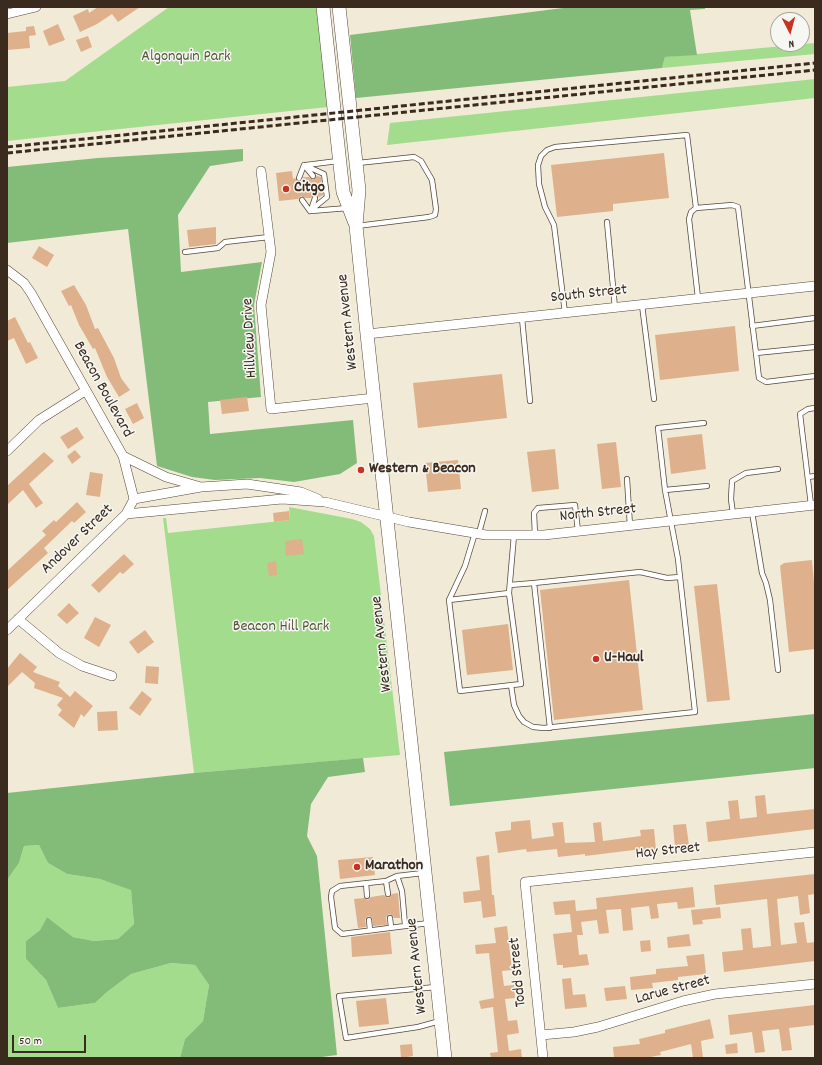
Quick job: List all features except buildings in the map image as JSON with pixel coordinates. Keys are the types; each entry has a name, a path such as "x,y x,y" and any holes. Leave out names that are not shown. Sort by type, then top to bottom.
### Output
{"main road":[{"name":"Western Avenue","path":"323,7 343,192 356,226"},
{"name":"Western Avenue","path":"339,7 359,190 356,226 386,515 446,1058"}],"street":[{"path":"7,14 36,7"},
{"name":"Hillview Drive","path":"261,171 271,252 261,305 271,409 374,398"},
{"name":"Beacon Boulevard","path":"7,270 24,283 32,293 85,391 123,456 166,477 201,487"},
{"name":"South Street","path":"367,334 815,286"},
{"path":"7,451 39,420 85,391"},
{"name":"Andover Street","path":"7,630 126,514 134,499 123,456"},
{"name":"Beacon Boulevard","path":"134,499 201,487 247,484 301,492 325,502"},
{"name":"Beacon Boulevard","path":"126,514 282,499 325,502 386,515"},
{"name":"North Street","path":"386,515 409,522 477,533 536,536 813,505"},
{"path":"18,619 59,653 82,666 112,676"},
{"name":"Hay Street","path":"525,882 815,852"},
{"name":"Todd Street","path":"525,882 543,1058"},
{"name":"Larue Street","path":"541,1035 574,1032 598,1027 683,1001 715,994 815,984"}],"lane":[{"path":"564,313 554,225 546,207 539,184 538,165 541,156 547,150 555,147 687,135 696,208"},
{"path":"356,164 414,157 421,161 432,180 436,209 434,215 429,217 356,226"},
{"path":"304,165 340,161"},
{"path":"304,165 313,176"},
{"path":"299,178 304,165"},
{"path":"304,165 324,174 327,197 310,211"},
{"path":"310,211 315,198"},
{"path":"302,200 310,211"},
{"path":"698,299 690,219 691,212 696,208 732,205 738,207 759,378 766,382 815,376"},
{"path":"310,211 349,208"},
{"path":"607,222 616,308"},
{"path":"186,252 218,248 225,242 269,237"},
{"path":"642,305 654,399"},
{"path":"522,318 530,401"},
{"path":"752,326 815,318"},
{"path":"756,354 815,347"},
{"path":"813,505 800,414 808,409 815,408"},
{"path":"511,685 514,705 519,716 524,722 533,727 550,728 695,712 680,577 665,490 658,428 704,423"},
{"path":"733,514 731,499 732,481 746,473 778,469"},
{"path":"808,477 815,476"},
{"path":"627,479 630,526"},
{"path":"665,490 707,486"},
{"path":"536,536 534,513 538,508 575,505 578,532"},
{"path":"485,511 465,566 449,600 460,691 521,684 510,593 514,535"},
{"path":"752,512 762,573 770,600 778,670"},
{"path":"510,585 640,572 666,578 680,577"},
{"path":"534,583 550,728"},
{"path":"449,600 510,593"},
{"path":"425,873 397,876 386,881 340,886 332,891 331,897 335,928 337,932 342,934 405,925 431,923"},
{"path":"397,876 402,891 405,925"},
{"path":"386,881 388,894"},
{"path":"366,883 367,896"},
{"path":"390,918 391,927"},
{"path":"369,920 370,930"},
{"path":"438,986 339,996 346,1038 418,1027 441,1021"}],"green space":[{"name":"Algonquin Park","path":"169,7 317,7 328,107 7,141 7,87 65,81"},
{"path":"571,7 705,7 705,9 690,10 697,55 665,57 662,68 356,98 350,35"},
{"path":"810,43 815,43 815,54 662,68 665,57 770,47 770,52 810,52"},
{"path":"815,79 815,98 387,145 390,123"},
{"path":"243,149 243,161 210,166 178,215 181,272 262,262 254,305 261,397 208,402 210,434 353,420 357,463 340,474 294,482 260,478 215,480 192,477 157,466 128,229 7,243 7,167 98,158"},
{"name":"Beacon Hill Park","path":"289,507 361,522 370,529 374,536 400,755 194,773 163,518 166,518 168,533 290,520"},
{"path":"815,714 815,768 450,806 444,752"},
{"path":"363,758 365,772 328,777 311,804 307,836 317,856 337,1055 314,1058 180,1058 185,1039 203,1021 209,985 195,965 171,963 131,974 95,1003 58,1008 46,980 26,959 26,941 40,930 47,917 73,937 94,941 118,939 134,924 131,890 100,879 67,874 48,863 39,845 24,846 19,863 7,880 7,793 194,773"},
{"path":"39,845 48,863 67,874 100,879 131,889 134,924 118,939 94,941 73,937 47,917 40,930 26,941 26,959 46,980 58,1008 95,1003 131,974 171,963 195,965 209,985 203,1021 185,1039 180,1058 7,1058 7,880 19,863 24,846"}],"railway":[{"path":"7,147 815,63"},
{"path":"7,153 815,70"}],"place":[{"name":"Citgo","path":"286,189"},
{"name":"Western & Beacon","path":"361,470"},
{"name":"U-Haul","path":"596,659"},
{"name":"Marathon","path":"357,867"}]}
